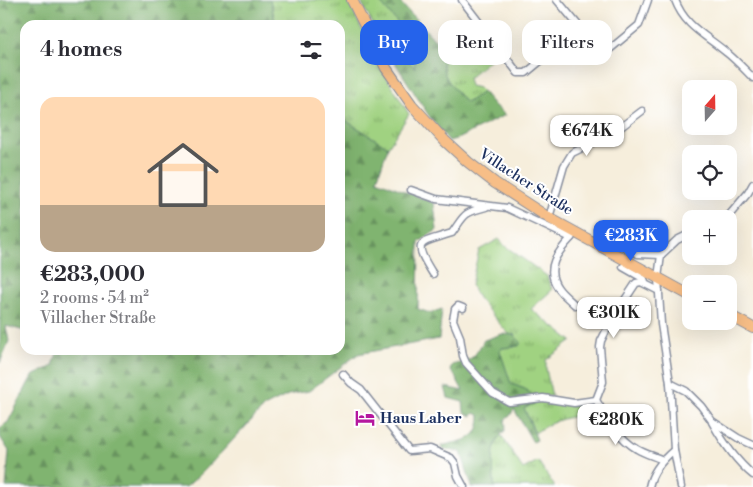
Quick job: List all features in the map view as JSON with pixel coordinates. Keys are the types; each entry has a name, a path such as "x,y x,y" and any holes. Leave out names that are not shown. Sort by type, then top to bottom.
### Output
{"main road":[{"name":"Villacher Straße","path":"352,0 386,68 412,105 468,162 495,183 573,235 597,244 682,291"},
{"path":"737,319 753,328"}],"street":[{"path":"462,0 518,73 526,73 577,31 578,25 557,0"},
{"path":"612,47 639,25 648,0"},
{"path":"674,0 684,19 727,53 753,78"},
{"path":"549,218 564,166 572,152 613,132 642,111"},
{"path":"734,210 753,184"},
{"path":"411,190 436,199 507,208 573,235 556,254 552,267 557,287 575,305"},
{"path":"433,274 422,256 420,249 422,242 452,232 463,216 470,211 489,206"},
{"path":"597,244 605,237 638,254 661,255"},
{"path":"681,487 674,450 670,382 661,324 658,278 661,255 682,238"},
{"path":"623,268 644,279 646,281 644,284"},
{"path":"596,400 603,382 601,341 611,321 636,283 641,282 659,291"},
{"path":"463,308 458,306 455,308 454,320 460,337 463,356 466,363 499,398 508,402 543,398 574,403 596,400"},
{"path":"344,374 351,383 361,390 409,451 430,449 453,460 464,487"},
{"path":"670,382 686,391 701,406 722,440 744,468 753,475"},
{"path":"596,400 613,426 632,446 663,460"},
{"path":"712,421 738,438 753,445"},
{"path":"649,487 652,477 663,460 674,450"}],"green space":[{"path":"0,0 270,0 275,20 20,20 20,330 6,326 9,341 0,363"},
{"path":"270,0 347,0 360,26 360,65 380,65 409,114 388,147 345,120 345,20 275,20"},
{"path":"360,0 378,0 395,20 371,20"},
{"path":"378,0 398,0 416,20 395,20"},
{"path":"428,33 438,43 438,65 443,65 447,79 466,103 483,92 505,115 449,141 431,119 396,65 412,65 415,68 415,65 428,65"},
{"path":"443,65 484,65 468,78 470,86 479,88 483,92 466,103 447,79"},
{"path":"345,120 388,147 377,180 434,203 437,230 419,242 418,309 430,313 442,309 439,339 358,354 309,391 288,395 264,407 202,473 186,487 6,487 9,451 0,437 0,428 8,422 32,376 53,366 56,355 345,355"},
{"path":"499,239 505,246 547,276 552,290 531,309 572,341 546,360 552,396 533,396 525,389 511,384 500,351 502,348 515,347 515,335 509,334 505,330 478,298 471,285 479,250"},
{"path":"502,334 514,335 521,342 519,346 502,348 500,351 511,384 525,389 533,396 534,404 524,408 537,440 533,442 514,409 505,420 505,430 495,446 493,463 494,485 498,487 472,487 461,452 442,449 441,446 468,439 477,431 480,416 475,413 471,416 464,412 463,402 448,398 445,387 463,391 450,370 452,365 464,362 472,357 484,340"},
{"path":"544,400 587,404 583,416 570,417 558,421 535,433 524,408 534,401"},
{"path":"501,435 523,469 538,461 555,487 498,487 494,485 494,452 497,439"}],"place":[{"name":"Haus Laber","path":"365,418"}]}
